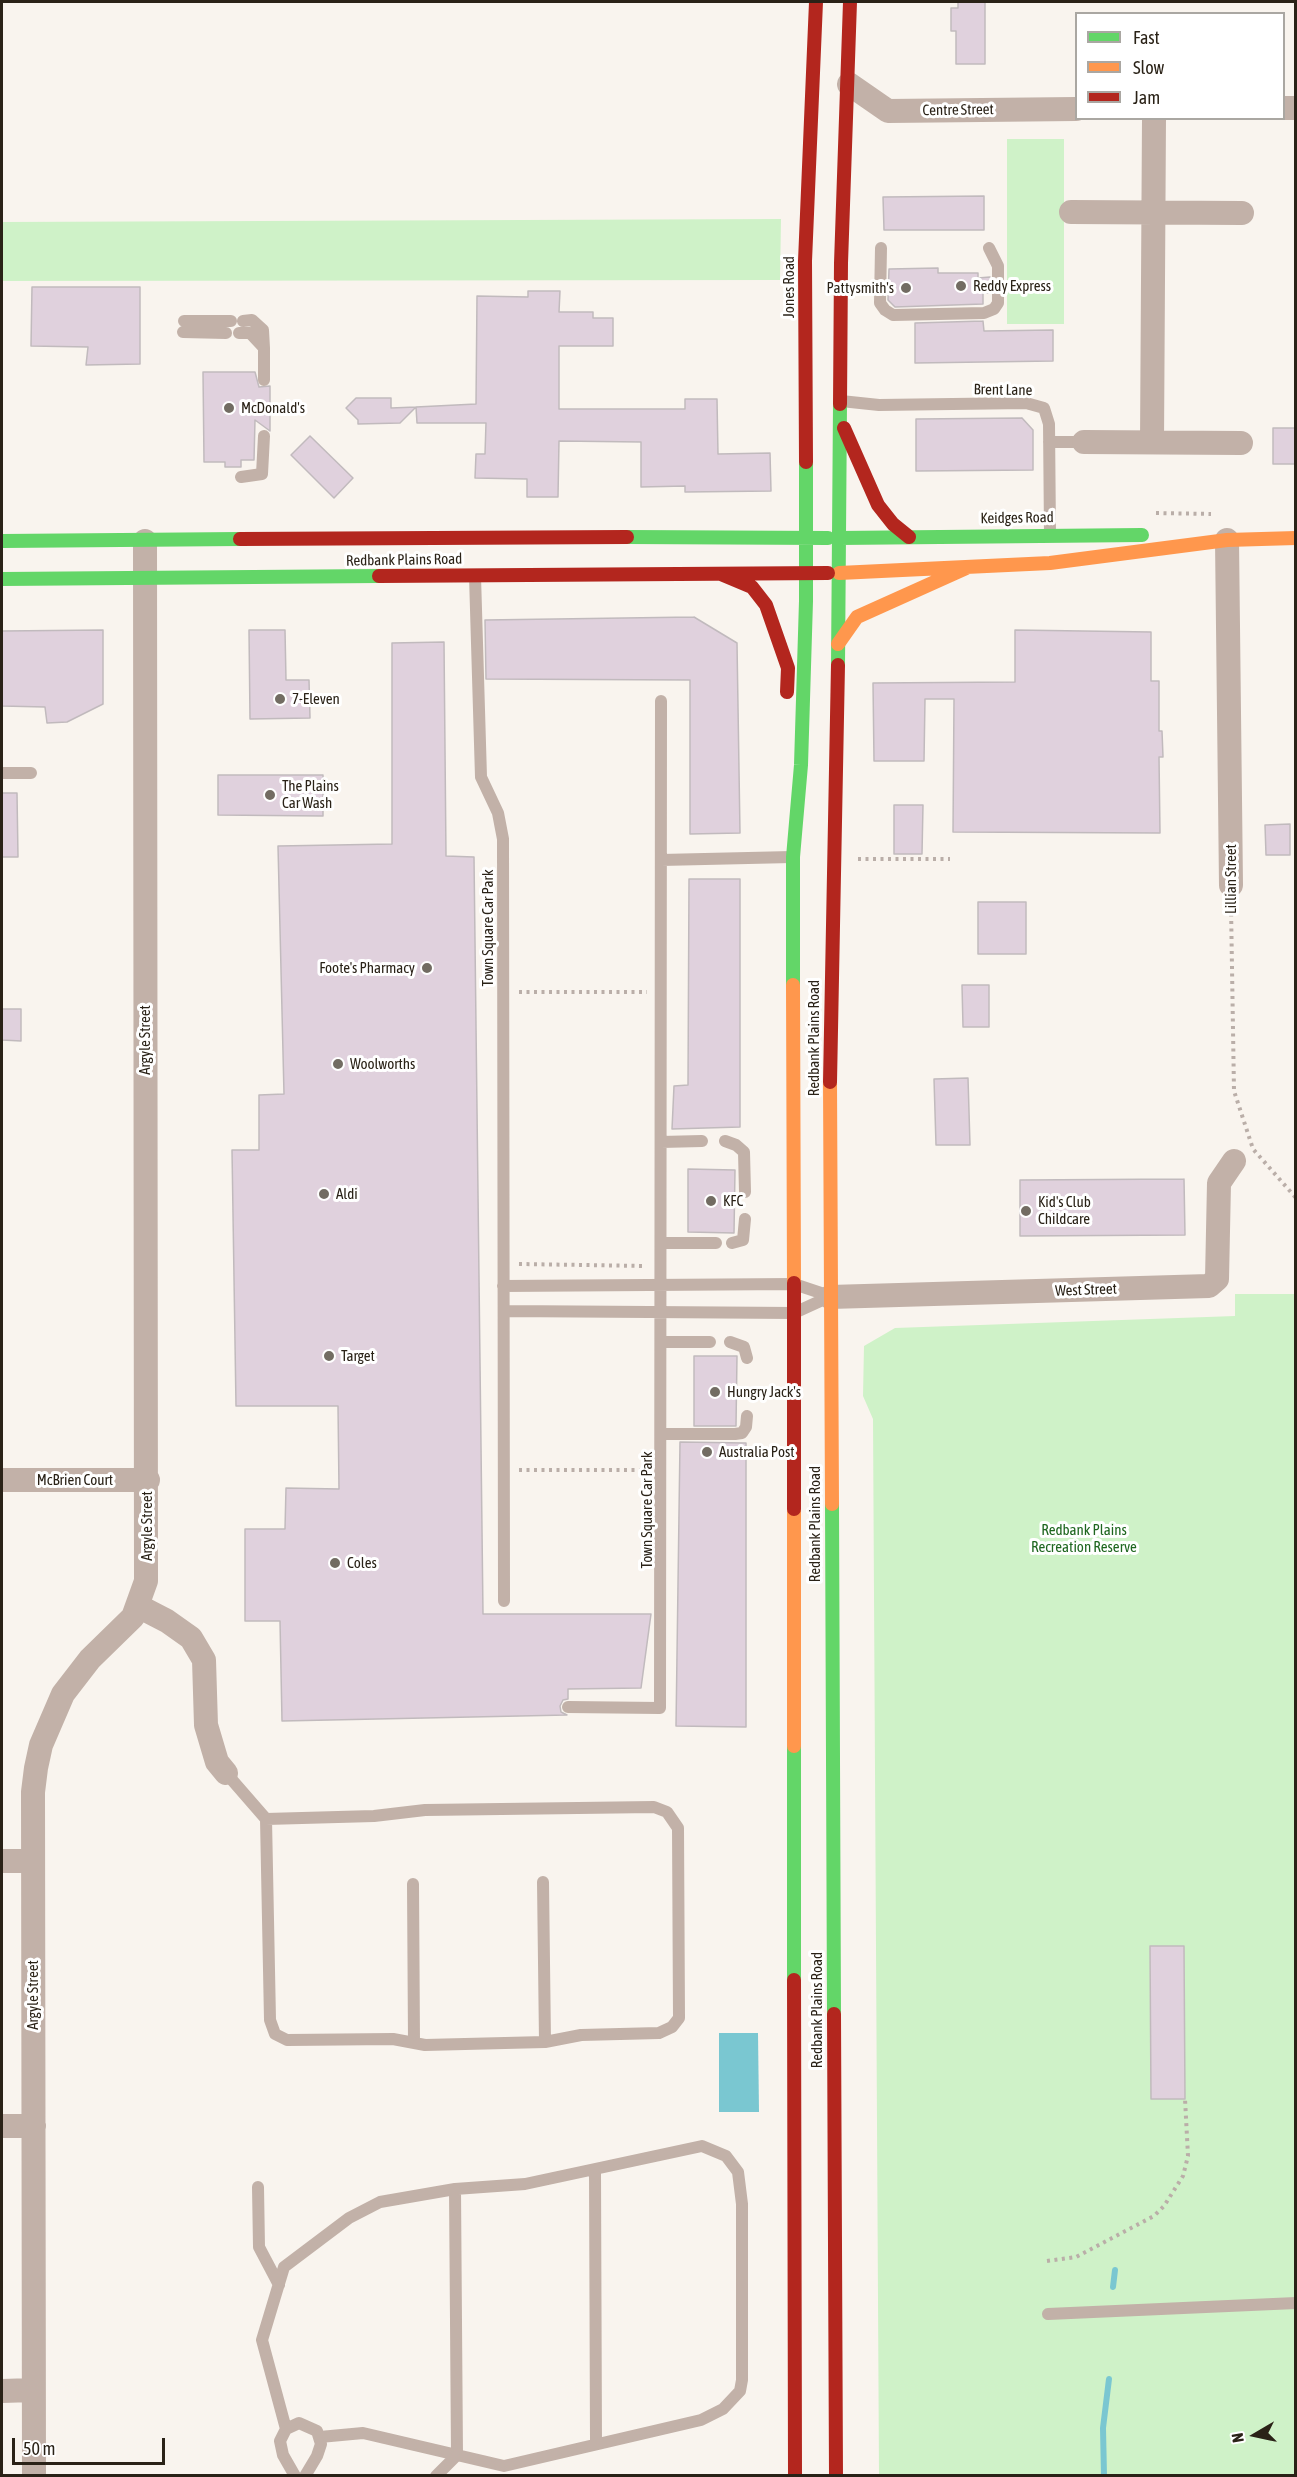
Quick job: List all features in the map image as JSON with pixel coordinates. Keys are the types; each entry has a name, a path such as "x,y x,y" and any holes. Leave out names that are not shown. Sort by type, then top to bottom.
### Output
{"main road":[{"name":"Jones Road","path":"806,573 805,261 816,2"},
{"path":"839,538 840,274 849,84 850,2"},
{"path":"840,418 878,505 893,524 909,537"},
{"name":"Keidges Road","path":"806,538 1050,534 1177,535 1227,540"},
{"name":"Redbank Plains Road","path":"2,541 322,538 806,538"},
{"path":"322,538 345,554"},
{"name":"Redbank Plains Road","path":"836,2475 830,1000 839,538"},
{"name":"Keidges Road","path":"839,573 1050,563 1227,540 1296,538"},
{"path":"459,559 475,575"},
{"path":"838,644 857,617 966,567"},
{"name":"Redbank Plains Road","path":"795,2475 793,857 798,818 806,573"},
{"name":"Redbank Plains Road","path":"2,579 839,573"},
{"path":"721,574 753,587 765,605 788,668 787,711"},
{"path":"787,754 798,818"}],"street":[{"path":"849,84 888,111"},
{"name":"Centre Street","path":"888,111 1075,109"},
{"path":"846,137 868,120 888,111"},
{"path":"1152,442 1154,120"},
{"path":"1071,212 1242,213"},
{"path":"1084,442 1241,443"},
{"name":"Lillian Street","path":"1227,540 1231,885"},
{"name":"Argyle Street","path":"34,2475 33,1860 36,1768 41,1745 54,1711 71,1681 90,1659 125,1626 138,1606 146,1581 148,1480 145,541"},
{"name":"West Street","path":"830,1297 1209,1286 1216,1279 1218,1183 1234,1161"},
{"name":"McBrien Court","path":"2,1480 148,1480"},
{"path":"138,1606 167,1621 191,1638 204,1660 206,1725 217,1762 226,1773"},
{"path":"2,1861 33,1860"},
{"path":"2,2126 34,2126"},
{"path":"2,2391 33,2390"}],"lane":[{"path":"881,248 880,303 893,315 984,313 994,309 998,303 998,266 989,249"},
{"path":"183,327 235,327 250,333 264,348 264,380"},
{"name":"Brent Lane","path":"840,401 879,405 1037,405 1048,415 1050,563"},
{"path":"241,477 262,474 264,436"},
{"path":"1050,442 1084,442"},
{"name":"Town Square Car Park","path":"475,575 481,777 498,813 503,839 504,1601"},
{"name":"Town Square Car Park","path":"568,1707 660,1708 663,1342 661,701"},
{"path":"2,773 31,773"},
{"path":"661,860 793,857"},
{"path":"662,1142 702,1141"},
{"path":"725,1141 736,1145 744,1152 745,1192"},
{"path":"732,1242 743,1240 745,1219"},
{"path":"662,1243 716,1243"},
{"path":"503,1286 794,1284 830,1297"},
{"path":"504,1311 794,1312 830,1297"},
{"path":"663,1342 710,1342"},
{"path":"730,1342 744,1347 747,1358"},
{"path":"662,1434 735,1434 742,1432 746,1427 747,1416"},
{"path":"226,1773 267,1819 270,2020 275,2034 287,2040 393,2038 425,2045 545,2042 581,2035 659,2033 672,2027 679,2018 678,1828 668,1812 654,1807 425,1810 374,1816 267,1819"},
{"path":"543,1882 545,2042"},
{"path":"413,1884 414,2043"},
{"path":"286,2429 262,2340 284,2267 349,2217 380,2202 455,2189 525,2184 595,2171 702,2146 726,2156 738,2172 742,2204 740,2391 731,2402 713,2415 504,2466 363,2433 320,2437"},
{"path":"595,2171 596,2444"},
{"path":"258,2187 259,2247 279,2285"},
{"path":"436,2475 457,2455 455,2189"},
{"path":"1048,2314 1296,2303"},
{"path":"295,2475 280,2448 282,2435 292,2425 306,2424 320,2437 320,2450 305,2475"}],"path":[{"path":"1148,513 1216,514"},
{"path":"856,859 950,859"},
{"name":"Lillian Street","path":"1231,885 1234,1090 1253,1149 1296,1198"},
{"path":"503,992 661,992"},
{"path":"503,1264 662,1266"},
{"path":"503,1470 662,1470"},
{"path":"1047,2261 1076,2257 1154,2216 1164,2206 1183,2176 1188,2156 1185,2098"}],"green space":[{"path":"1007,139 1064,139 1064,324 1007,324"},
{"path":"781,219 780,280 2,281 2,222"},
{"name":"Redbank Plains Recreation Reserve","path":"1235,1294 1295,1294 1295,2475 879,2475 873,1419 863,1396 864,1346 895,1328 1235,1316"}],"water":[{"path":"719,2033 758,2033 759,2112 719,2112"}],"building":[{"path":"958,2 985,2 985,64 956,64 956,31 951,31 951,8 958,8"},
{"path":"984,196 984,230 884,230 883,197"},
{"path":"938,268 938,273 978,273 978,278 990,277 990,293 983,293 983,304 895,307 888,300 889,269"},
{"path":"32,287 140,287 140,364 86,365 88,347 31,346"},
{"path":"528,291 560,291 559,312 593,312 593,318 613,318 613,346 559,346 559,409 685,409 685,399 717,399 718,454 770,453 771,491 685,492 685,486 641,487 641,442 559,441 558,497 527,497 527,479 475,478 476,454 485,454 486,423 417,423 416,407 476,404 477,296 528,297"},
{"path":"983,321 984,331 1053,330 1053,361 915,363 915,323"},
{"name":"McDonald's","path":"203,372 255,372 259,387 270,386 270,431 255,420 254,460 241,460 241,467 225,467 225,462 204,462"},
{"path":"356,398 391,398 391,408 416,407 400,423 358,424 358,420 346,408"},
{"path":"1022,418 1033,430 1033,470 916,471 916,419"},
{"path":"1273,428 1296,428 1296,464 1273,464"},
{"path":"310,436 353,478 334,498 291,455"},
{"path":"694,617 737,643 740,833 690,834 690,680 486,679 485,620"},
{"path":"103,630 103,704 67,722 47,723 45,707 2,706 2,631"},
{"path":"249,630 285,630 286,680 309,680 310,718 250,719"},
{"path":"1015,630 1151,632 1151,681 1159,681 1159,731 1162,731 1163,757 1159,757 1160,833 953,832 954,699 925,699 924,761 874,761 873,683 1015,682"},
{"path":"444,642 446,856 474,857 483,1614 651,1614 641,1688 568,1689 568,1699 563,1700 560,1706 561,1712 567,1715 282,1721 280,1621 245,1621 245,1529 285,1529 286,1488 339,1489 338,1406 236,1406 232,1150 259,1150 259,1095 284,1094 278,846 392,844 392,643"},
{"name":"The Plains Car Wash","path":"218,775 323,775 323,816 218,815"},
{"path":"2,793 17,793 18,857 2,857"},
{"path":"894,805 923,805 922,854 894,854"},
{"path":"1290,824 1290,855 1266,855 1265,825"},
{"path":"689,879 740,879 740,1127 672,1129 674,1086 688,1085"},
{"path":"978,902 1026,902 1026,954 978,954"},
{"path":"962,985 989,985 989,1027 963,1027"},
{"path":"2,1009 21,1009 21,1041 2,1040"},
{"path":"968,1078 970,1145 936,1145 934,1079"},
{"name":"KFC","path":"688,1169 735,1170 734,1233 688,1232"},
{"path":"1184,1179 1185,1235 1020,1236 1020,1180"},
{"name":"Hungry Jack's","path":"694,1356 737,1356 736,1426 694,1426"},
{"path":"680,1442 746,1443 746,1727 676,1726"},
{"path":"1150,1946 1184,1946 1185,2099 1151,2099"}],"waterway":[{"path":"1113,2287 1115,2270"},
{"path":"1104,2476 1103,2428 1109,2379"}],"traffic: fast":[{"path":"838,665 840,404"},
{"path":"793,985 793,857 801,765 806,601 806,462"},
{"path":"839,538 1142,535"},
{"path":"627,537 828,538"},
{"path":"2,541 240,539"},
{"path":"2,579 379,576"},
{"path":"832,1504 834,2014"},
{"path":"794,1746 794,1980"}],"traffic: slow":[{"path":"839,573 1050,563 1227,540 1296,538"},
{"path":"838,644 857,617 966,568"},
{"path":"793,985 794,1283"},
{"path":"830,1082 832,1504"},
{"path":"794,1509 794,1746"}],"traffic: jam":[{"path":"806,462 805,261 816,2"},
{"path":"840,404 841,263 850,2"},
{"path":"844,428 878,505 893,524 909,537"},
{"path":"240,539 627,537"},
{"path":"379,576 828,573"},
{"path":"721,574 752,587 766,605 788,668 787,692"},
{"path":"830,1082 838,665"},
{"path":"794,1283 794,1509"},
{"path":"794,1980 795,2476"},
{"path":"834,2014 836,2476"}],"place":[{"name":"Reddy Express","path":"961,286"},
{"name":"Pattysmith's","path":"906,288"},
{"name":"McDonald's","path":"229,408"},
{"name":"7-Eleven","path":"280,699"},
{"name":"The Plains Car Wash","path":"270,795"},
{"name":"Foote's Pharmacy","path":"427,968"},
{"name":"Woolworths","path":"338,1064"},
{"name":"Aldi","path":"324,1194"},
{"name":"KFC","path":"711,1201"},
{"name":"Kid's Club Childcare","path":"1026,1211"},
{"name":"Target","path":"329,1356"},
{"name":"Hungry Jack's","path":"715,1392"},
{"name":"Australia Post","path":"707,1452"},
{"name":"Coles","path":"335,1563"}]}
